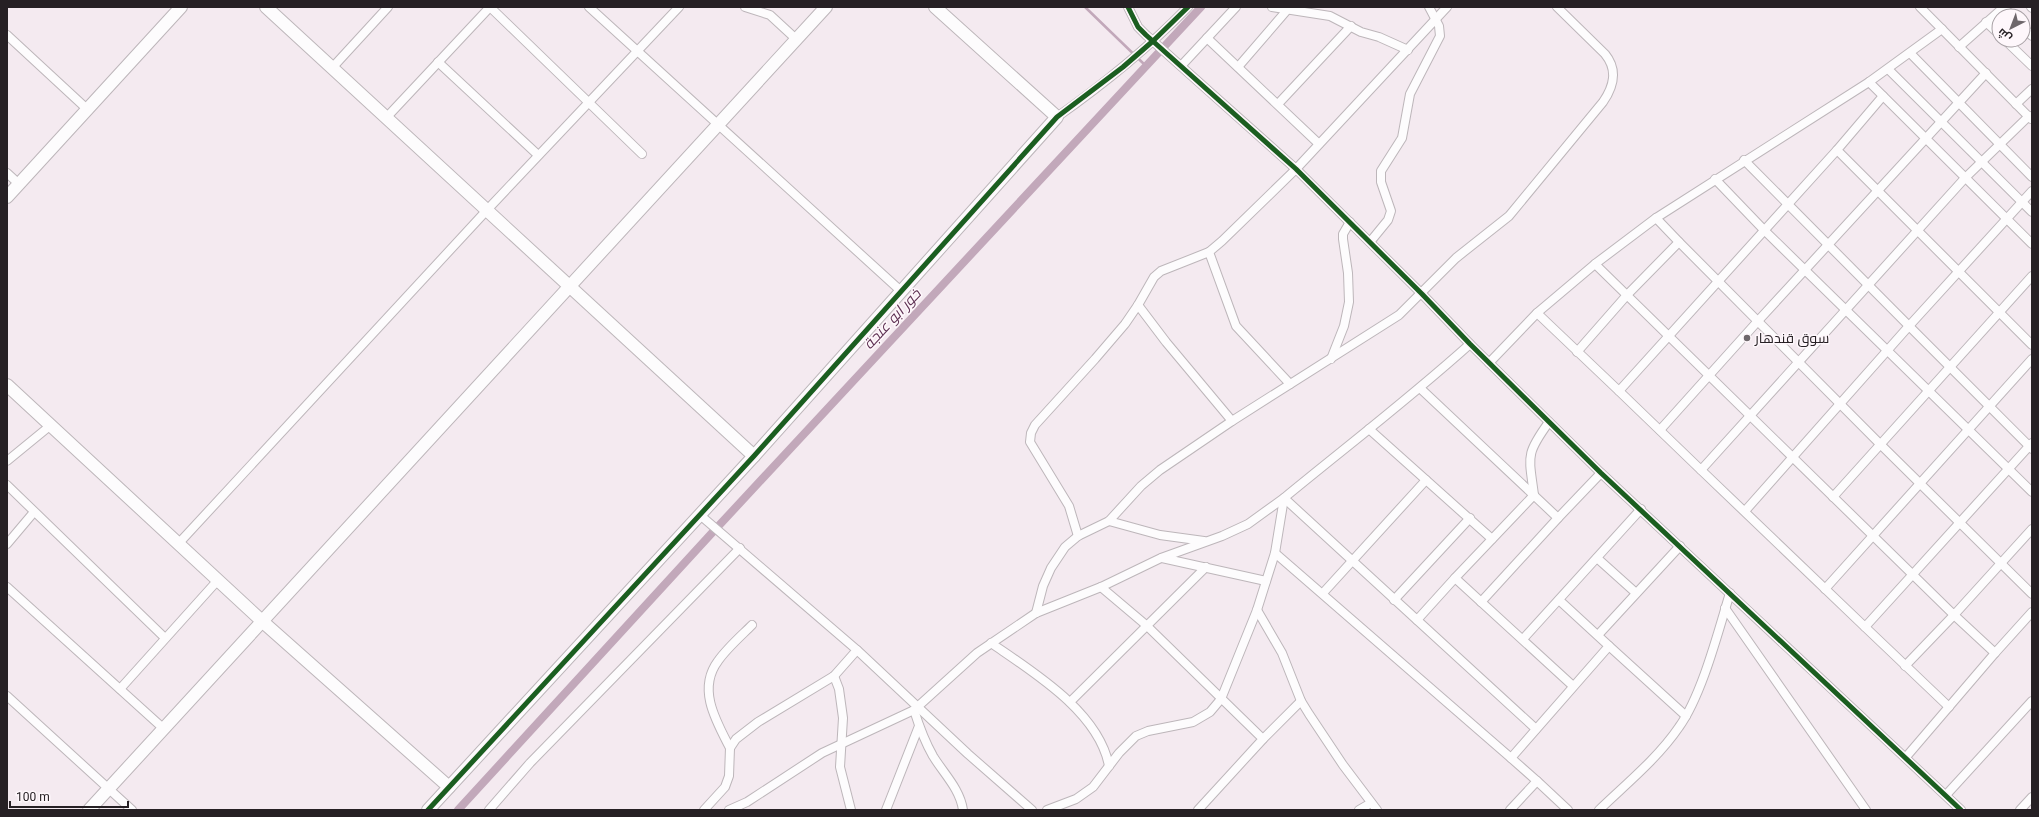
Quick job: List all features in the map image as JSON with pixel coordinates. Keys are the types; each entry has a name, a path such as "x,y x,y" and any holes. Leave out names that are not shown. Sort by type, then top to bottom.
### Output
{"street":[{"path":"7,197 181,7"},
{"path":"266,7 754,456"},
{"path":"332,68 388,7"},
{"path":"386,118 490,7 642,154"},
{"path":"590,7 902,292"},
{"path":"178,543 486,210 679,7"},
{"path":"745,7 770,15 796,39"},
{"path":"89,810 826,7"},
{"path":"936,7 1057,117"},
{"path":"1128,7 1138,27 1296,169 1601,473 1961,810"},
{"path":"428,810 754,456 1057,117 1155,43 1188,7"},
{"path":"1181,66 1236,7"},
{"path":"1272,7 1330,16 1408,50"},
{"path":"1370,242 1388,220 1391,211 1381,182 1381,171 1402,138 1410,94 1440,36 1436,19 1429,7"},
{"path":"1078,536 1069,506 1047,469 1034,451 1029,437 1035,425 1095,359 1138,305 1154,277 1162,271 1209,252 1296,169 1447,7"},
{"path":"1036,614 1038,597 1051,568 1065,547 1078,536 1109,521 1141,486 1160,470 1232,421 1399,315 1422,294 1456,258 1509,216 1610,92 1614,72 1612,62 1557,7"},
{"path":"1701,470 1869,286 1965,178 2000,144 2030,118 1920,7"},
{"path":"1959,47 2003,7"},
{"path":"1238,67 1288,9"},
{"path":"1986,22 1991,27"},
{"path":"1278,104 1351,26"},
{"path":"1489,363 1537,313 1595,264 1656,218 1714,179 1869,82 1942,30"},
{"path":"7,35 87,109"},
{"path":"1207,38 1319,144"},
{"path":"2013,48 2032,66"},
{"path":"1910,53 2032,177"},
{"path":"438,62 538,155"},
{"path":"1888,69 2032,212"},
{"path":"1660,430 1828,246 1876,191 1986,73"},
{"path":"1869,82 2032,244"},
{"path":"2016,104 2032,89"},
{"path":"1618,391 1788,205 1883,96"},
{"path":"1837,150 1876,191 2032,345"},
{"path":"1744,160 1989,407 2031,446 2008,469 1864,627"},
{"path":"7,173 19,184"},
{"path":"1714,179 1846,311 1929,390 2032,492"},
{"path":"1745,511 1887,350 2032,191"},
{"path":"1656,218 1717,282 2000,564 2032,594"},
{"path":"1331,359 1348,312 1348,273 1343,234 1350,222"},
{"path":"1577,352 1627,296 1679,242"},
{"path":"1209,252 1236,326 1290,384"},
{"path":"1595,264 1954,615 1995,653"},
{"path":"1833,497 2032,276"},
{"path":"1138,305 1166,342 1232,421"},
{"path":"1537,313 1949,707"},
{"path":"729,810 747,802 822,753 916,708 965,663 991,643 1036,614 1101,587 1161,558 1207,542 1248,524 1284,498 1421,389 1470,344"},
{"path":"1825,589 2032,360"},
{"path":"7,385 263,622 449,787"},
{"path":"1421,389 1558,518"},
{"path":"1417,620 1534,495 1530,456 1534,442 1549,422"},
{"path":"7,461 51,425"},
{"path":"1369,429 1492,539"},
{"path":"1481,602 1601,473"},
{"path":"1323,593 1426,480"},
{"path":"7,486 165,638"},
{"path":"1047,810 1076,799 1093,787 1109,766 1136,736 1148,731 1193,722 1210,712 1221,699 1257,610 1274,552 1284,498"},
{"path":"1284,498 1536,729"},
{"path":"1524,639 1641,509"},
{"path":"7,544 34,512"},
{"path":"700,515 857,650 916,708 1032,810"},
{"path":"1394,600 1470,518"},
{"path":"1109,521 1160,535 1207,542"},
{"path":"1905,666 1954,615 2032,529"},
{"path":"1598,635 1680,546"},
{"path":"489,810 530,763 740,548"},
{"path":"1274,552 1323,593 1568,810"},
{"path":"1161,558 1206,566 1266,581"},
{"path":"1597,558 1636,593"},
{"path":"1070,702 1206,566"},
{"path":"1455,578 1524,639 1573,686"},
{"path":"120,689 218,580"},
{"path":"7,587 164,729"},
{"path":"1101,587 1146,626 1221,699 1264,738"},
{"path":"1599,810 1671,739 1686,716 1699,687 1730,594"},
{"path":"1559,600 1686,716"},
{"path":"1725,608 1866,810"},
{"path":"1257,610 1282,653 1301,701 1330,746 1378,810"},
{"path":"1906,757 2032,612"},
{"path":"704,810 725,787 729,776 730,748 716,720 708,693 710,677 717,661 752,625"},
{"path":"991,643 1070,702 1107,752 1109,766"},
{"path":"1511,758 1609,646"},
{"path":"730,748 736,739 746,730 834,676 857,650"},
{"path":"834,676 843,718 840,767 851,810"},
{"path":"7,696 132,810"},
{"path":"1211,810 1201,807 1264,738 1301,701"},
{"path":"1946,795 2032,701"},
{"path":"916,708 919,726 932,755 948,779 957,788 963,810"},
{"path":"886,810 919,726"},
{"path":"1510,810 1537,781"},
{"path":"2020,810 2032,798"},
{"path":"1359,810 1371,802"}],"waterway":[{"path":"1085,7 1146,66"},
{"name":"خور ابو عنجة","path":"458,810 711,534 1201,7"}],"cycle path":[{"path":"1128,7 1138,27 1146,35 1296,169 1601,473 1961,810"},
{"path":"428,810 754,456 1057,117 1123,67 1153,41 1188,7"}],"place":[{"name":"سوق قندهار","path":"1747,338"}]}
